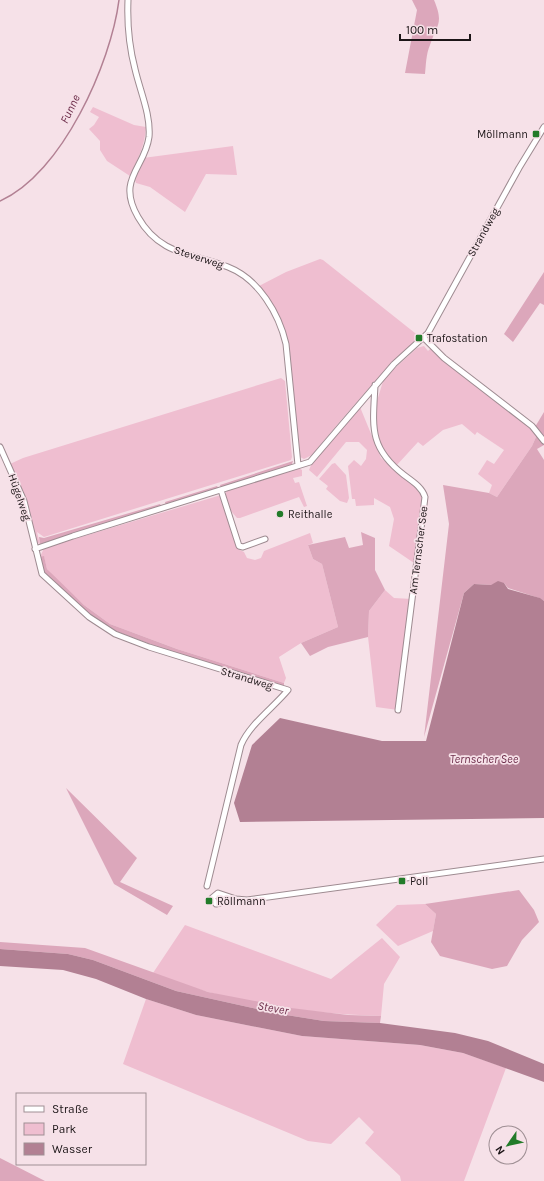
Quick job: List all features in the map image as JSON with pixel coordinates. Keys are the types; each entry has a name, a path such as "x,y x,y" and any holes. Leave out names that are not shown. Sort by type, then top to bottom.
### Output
{"street":[{"name":"Steverweg","path":"128,0 130,46 149,130 147,145 133,174 131,183 134,210 144,226 160,242 182,254 234,270 253,283 269,304 281,327 286,344 298,465"},
{"name":"Strandweg","path":"207,886 241,745 252,728 288,690 195,662 115,634 89,617 46,579 39,567 36,549 310,462 375,384 394,364 424,338 544,127"},
{"path":"424,338 444,358 532,426 544,441"},
{"name":"Am Ternscher See","path":"375,384 372,426 380,451 391,466 420,488 425,497 398,710"},
{"name":"Hügelweg","path":"0,447 21,493 36,549"},
{"path":"221,490 239,546 244,547 265,539"},
{"path":"236,899 247,900 544,859"}],"green space":[{"path":"93,107 134,125 146,127 143,146 130,176 107,161 100,150 100,141 89,129 94,125 99,117 90,112"},
{"path":"233,146 237,175 206,174 185,212 150,187 136,183 135,180 143,158"},
{"path":"320,259 420,337 377,379 312,455 304,459 298,456 288,342 276,313 259,286 286,272"},
{"path":"424,346 428,351 431,348 442,360 537,432 532,446 497,497 489,493 492,485 478,474 487,460 494,464 504,450 477,432 475,435 462,424 443,430 423,446 418,442 396,466 383,452 374,427 377,401 384,378 417,348"},
{"path":"281,378 285,381 292,457 291,460 44,537 37,532 40,544 36,542 10,464 23,458"},
{"path":"360,407 381,458 419,488 425,497 414,563 389,546 394,519 390,507 374,498 374,505 356,506 355,499 352,499 348,466 354,460 361,466 366,459 367,450 359,442 346,442 317,477 309,470 312,463"},
{"path":"335,463 346,475 349,498 347,503 340,501 326,489 328,486 319,479 332,464"},
{"path":"297,467 302,470 302,476 293,478 295,483 299,482 307,506 304,507 299,497 240,518 237,518 231,511 225,494 227,491"},
{"path":"221,495 238,549 244,552 247,558 255,560 261,558 264,551 310,533 313,543 308,545 313,559 322,564 338,627 301,643 279,657 286,678 284,683 177,649 110,624 84,605 55,578 47,569 44,557 40,557 44,548"},
{"path":"385,590 394,598 412,599 398,710 376,707 368,637 369,611"},
{"path":"425,904 436,914 433,931 398,946 376,925 397,905"},
{"path":"185,925 331,979 382,938 400,957 384,984 381,1016 337,1014 272,1006 208,992 153,973"},
{"path":"146,999 196,1015 302,1036 420,1045 463,1053 506,1068 464,1181 401,1181 400,1176 365,1143 374,1132 359,1117 331,1144 308,1141 123,1064"}],"shaded area":[{"path":"412,0 434,0 439,14 438,24 426,60 425,74 405,73 417,10"},
{"path":"544,272 544,305 540,303 513,342 504,334"},
{"path":"544,412 544,445 537,449 544,460 544,601 508,588 504,583 491,585 474,584 464,593 424,737 449,524 443,485 489,493 497,497 532,446 536,437 535,427"},
{"path":"293,461 289,466 221,488 220,485"},
{"path":"217,486 219,489 166,506 165,502"},
{"path":"160,504 162,507 40,544 39,537 44,538"},
{"path":"361,532 375,538 375,570 385,590 369,611 368,637 328,647 310,656 301,643 338,627 322,564 313,559 308,545 345,537 349,548 363,545"},
{"path":"44,556 47,569 84,605 110,624 177,649 284,683 284,686 182,656 118,632 98,621 46,577 40,557"},
{"path":"66,788 137,858 120,882 173,906 167,915 114,884"},
{"path":"519,890 534,910 539,922 522,940 507,966 492,969 440,956 431,942 436,914 425,904"},
{"path":"0,942 85,948 208,992 291,1008 348,1015 381,1016 380,1023 324,1021 280,1014 176,991 93,960 68,954 0,949"},
{"path":"0,1158 45,1181 0,1181"}],"water":[{"name":"Ternscher See","path":"498,581 504,583 508,589 540,598 544,601 544,818 240,822 234,803 252,745 280,718 382,741 426,741 464,593 474,584 491,585"},
{"path":"0,949 68,954 93,960 176,991 280,1014 324,1021 380,1023 455,1033 488,1041 544,1064 544,1082 463,1053 420,1045 302,1036 196,1015 146,999 96,979 63,970 0,966"}],"waterway":[{"name":"Funne","path":"0,201 23,187 44,167 63,142 80,114 106,54 114,26 119,0"}],"place":[{"name":"Möllmann","path":"536,134"},
{"name":"Trafostation","path":"419,338"},
{"name":"Reithalle","path":"280,514"},
{"name":"Poll","path":"402,881"},
{"name":"Röllmann","path":"209,901"}],"water label":[{"name":"Stever","path":"273,1008"}]}
